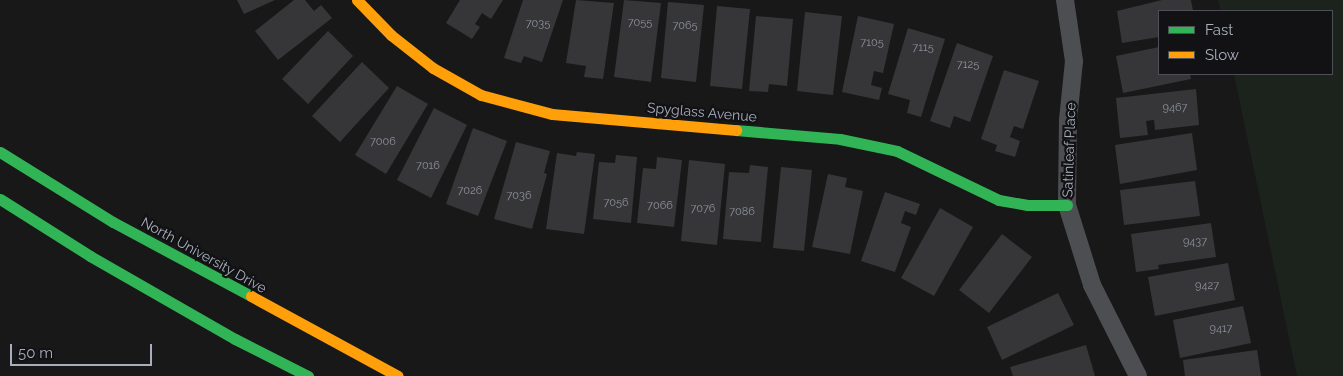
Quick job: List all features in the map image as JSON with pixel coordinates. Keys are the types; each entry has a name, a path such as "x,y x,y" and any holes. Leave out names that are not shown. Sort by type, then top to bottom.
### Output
{"main road":[{"name":"Spyglass Avenue","path":"357,0 391,35 433,68 482,94 552,114 840,139 897,151 999,200 1028,205 1067,205"},
{"name":"North University Drive","path":"0,152 114,222 398,376"},
{"path":"0,199 90,256 235,339 308,376"},
{"path":"90,256 114,222"}],"street":[{"name":"Satinleaf Place","path":"1065,0 1074,61 1068,120 1067,205 1092,285 1138,376"}],"shaded area":[{"path":"1218,0 1343,0 1343,376 1297,376 1234,75 1333,75 1333,10 1221,10"}],"building":[{"path":"237,0 275,0 244,14"},
{"path":"294,0 305,0 314,11 321,5 332,18 278,60 255,31"},
{"path":"460,0 503,0 491,19 482,13 475,24 480,27 472,39 446,23"},
{"path":"523,0 563,0 542,62 524,56 521,63 504,58"},
{"path":"576,0 614,3 603,79 584,77 586,66 566,63"},
{"path":"624,0 661,3 651,82 614,77"},
{"path":"1162,0 1191,0 1193,10 1158,10 1158,37 1122,43 1117,11"},
{"path":"668,2 704,5 696,82 661,78"},
{"path":"717,6 750,9 742,89 710,86"},
{"path":"805,12 842,16 833,95 797,91"},
{"path":"756,16 793,19 787,86 769,84 768,92 749,91"},
{"path":"858,16 894,24 883,73 874,71 871,85 882,88 879,100 842,92"},
{"path":"908,28 945,39 921,117 907,113 910,100 888,94"},
{"path":"328,31 353,56 308,104 282,79"},
{"path":"957,43 993,56 970,122 954,116 950,128 930,121"},
{"path":"1158,47 1158,75 1190,75 1191,79 1123,93 1116,56"},
{"path":"362,62 389,88 340,142 312,116"},
{"path":"1004,70 1039,81 1023,129 1014,126 1010,137 1020,141 1015,157 995,151 997,145 981,139"},
{"path":"397,86 428,104 386,174 355,155"},
{"path":"1196,89 1199,125 1155,130 1154,120 1146,121 1148,135 1120,138 1116,98"},
{"path":"434,108 467,125 431,198 397,180"},
{"path":"473,128 507,141 478,216 446,204"},
{"path":"1192,133 1197,170 1120,184 1115,145"},
{"path":"516,142 550,151 544,173 547,174 532,229 494,219"},
{"path":"577,152 595,154 584,234 546,229 557,153 576,156"},
{"path":"616,155 637,157 631,223 593,219 599,162 615,163"},
{"path":"657,157 682,160 674,227 637,223 643,168 656,169"},
{"path":"689,160 725,164 717,245 681,241"},
{"path":"750,165 768,167 761,242 723,239 729,172 749,173"},
{"path":"781,167 812,170 804,251 773,248"},
{"path":"828,174 847,178 845,187 863,191 850,254 812,247"},
{"path":"1195,181 1200,216 1124,225 1120,190"},
{"path":"885,192 920,204 916,215 905,211 901,223 911,227 895,272 861,261"},
{"path":"940,208 973,227 934,296 901,278"},
{"path":"1211,223 1216,257 1158,265 1159,269 1136,272 1131,234"},
{"path":"1002,234 1032,257 989,313 959,290"},
{"path":"1228,263 1235,300 1155,316 1148,277"},
{"path":"1058,293 1074,325 1002,360 987,327"},
{"path":"1243,306 1251,343 1180,358 1173,320"},
{"path":"1086,345 1095,376 1013,376 1010,367"},
{"path":"1257,350 1261,376 1185,376 1183,360"}],"traffic: fast":[{"path":"736,130 840,139 897,151 999,200 1028,205 1067,205"},
{"path":"0,152 113,222 251,296"},
{"path":"0,199 90,256 235,339 308,376"}],"traffic: slow":[{"path":"357,0 391,35 433,68 481,95 552,114 736,130"},
{"path":"251,296 398,376"}]}
